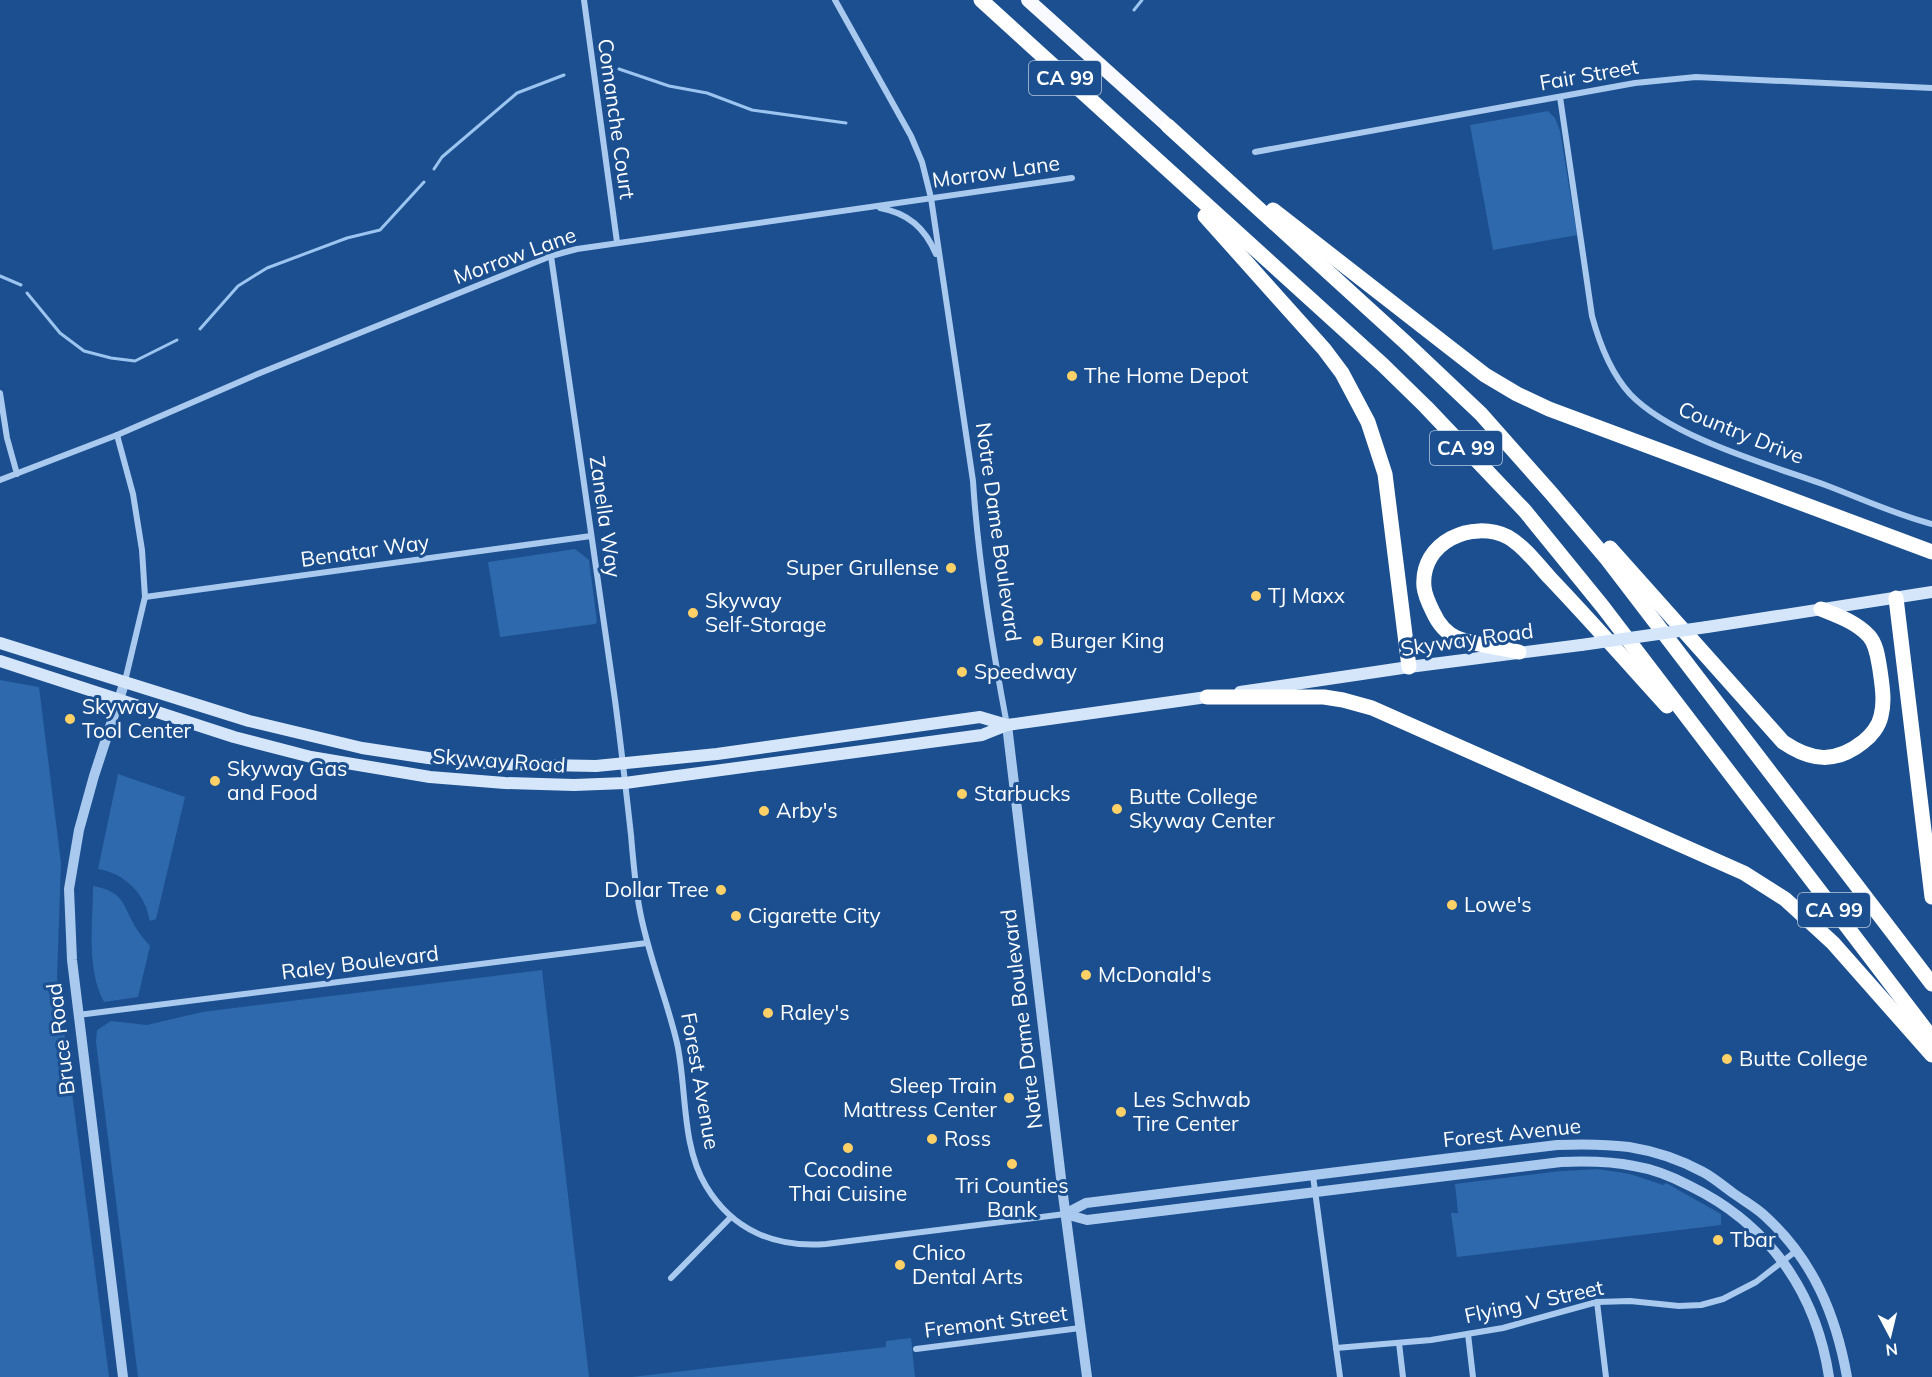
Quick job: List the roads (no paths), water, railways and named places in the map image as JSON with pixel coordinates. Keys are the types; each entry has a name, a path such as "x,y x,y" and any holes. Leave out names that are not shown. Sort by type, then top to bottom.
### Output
{"highway":[{"name":"CA 99","path":"981,0 1383,365 1426,406 1525,511 1603,607 1932,1038"},
{"name":"CA 99","path":"1028,0 1414,350 1480,414 1607,559 1932,984"},
{"path":"1199,154 1235,176 1267,206 1445,345 1485,375 1517,394 1549,410 1932,552"},
{"path":"1150,155 1324,349 1342,373 1355,396 1368,422 1385,474 1409,667"},
{"path":"1551,493 1598,534 1783,742 1798,752 1817,758 1836,757 1852,751 1870,736 1881,717 1884,697 1878,652 1871,638 1857,625 1821,609"},
{"path":"1519,652 1457,638 1444,630 1435,616 1424,586 1426,571 1438,547 1452,536 1484,530 1510,538 1548,576 1737,783"},
{"path":"1896,598 1932,897"},
{"path":"1207,697 1324,697 1372,708 1744,873 1785,898 1833,943 1932,1054"}],"main road":[{"name":"Skyway Road","path":"0,661 234,737 311,757 430,777 505,783 574,785 625,783 982,735 1007,725 1707,627 1932,592"},
{"name":"Skyway Road","path":"0,643 249,721 362,748 428,758 501,764 596,766 706,755 980,717 1007,725"}],"street":[{"name":"Comanche Court","path":"584,0 617,242"},
{"name":"Notre Dame Boulevard","path":"835,0 911,136 922,162 931,198 1007,725 1065,1214 1087,1377"},
{"name":"Fair Street","path":"1255,152 1635,83 1696,77 1932,88"},
{"name":"Country Drive","path":"1560,97 1592,316 1606,356 1629,393 1651,412 1686,432 1932,524"},
{"name":"Morrow Lane","path":"0,480 117,435 261,373 551,256 579,248 1072,178"},
{"path":"874,206 892,210 911,220 928,236 940,262"},
{"name":"Zanella Way","path":"551,256 625,783"},
{"path":"0,393 9,451 17,474"},
{"path":"117,435 133,494 142,550 145,597 125,681"},
{"name":"Benatar Way","path":"145,597 591,536"},
{"name":"Bruce Road","path":"123,1377 78,1015 72,960 69,890 79,830 125,681"},
{"name":"Forest Avenue","path":"625,783 639,905 647,943 662,988 677,1046 692,1153 704,1184 714,1198 731,1217 752,1231 771,1240 809,1245 1065,1214 1086,1203 1557,1145 1600,1144 1632,1148 1665,1156 1703,1172 1766,1216 1796,1251 1814,1277 1829,1306 1839,1337 1847,1377"},
{"name":"Raley Boulevard","path":"78,1015 647,943"},
{"name":"Forest Avenue","path":"1065,1214 1087,1220 1561,1162 1598,1161 1636,1166 1674,1178 1714,1198 1740,1216 1761,1236 1783,1261 1810,1308 1821,1337 1829,1377"},
{"path":"1313,1176 1340,1377"},
{"path":"671,1278 731,1217"},
{"name":"Flying V Street","path":"1336,1348 1399,1343 1503,1328 1597,1302 1630,1301 1678,1306 1701,1305 1723,1299 1756,1282 1796,1251"},
{"path":"1597,1302 1606,1377"},
{"name":"Fremont Street","path":"916,1349 1080,1328"},
{"path":"1468,1334 1473,1377"},
{"path":"1399,1343 1403,1377"}],"waterway":[{"path":"1134,10 1142,0"},
{"path":"619,69 669,86 707,93 752,110 846,123"},
{"path":"434,169 442,157 517,93 564,75"},
{"path":"200,329 238,286 267,268 347,238 380,230 424,182"},
{"path":"0,276 21,285"},
{"path":"27,293 60,333 84,351 135,361 177,340"}],"place":[{"name":"The Home Depot","path":"1072,376"},
{"name":"Super Grullense","path":"951,568"},
{"name":"TJ Maxx","path":"1256,596"},
{"name":"Skyway Self-Storage","path":"693,613"},
{"name":"Burger King","path":"1038,641"},
{"name":"Speedway","path":"962,672"},
{"name":"Skyway Tool Center","path":"70,719"},
{"name":"Skyway Gas and Food","path":"215,781"},
{"name":"Starbucks","path":"962,794"},
{"name":"Butte College Skyway Center","path":"1117,809"},
{"name":"Arby's","path":"764,811"},
{"name":"Dollar Tree","path":"721,890"},
{"name":"Lowe's","path":"1452,905"},
{"name":"Cigarette City","path":"736,916"},
{"name":"McDonald's","path":"1086,975"},
{"name":"Raley's","path":"768,1013"},
{"name":"Butte College","path":"1727,1059"},
{"name":"Sleep Train Mattress Center","path":"1009,1098"},
{"name":"Les Schwab Tire Center","path":"1121,1112"},
{"name":"Ross","path":"932,1139"},
{"name":"Cocodine Thai Cuisine","path":"848,1148"},
{"name":"Tri Counties Bank","path":"1012,1164"},
{"name":"Tbar","path":"1718,1240"},
{"name":"Chico Dental Arts","path":"900,1265"}]}
